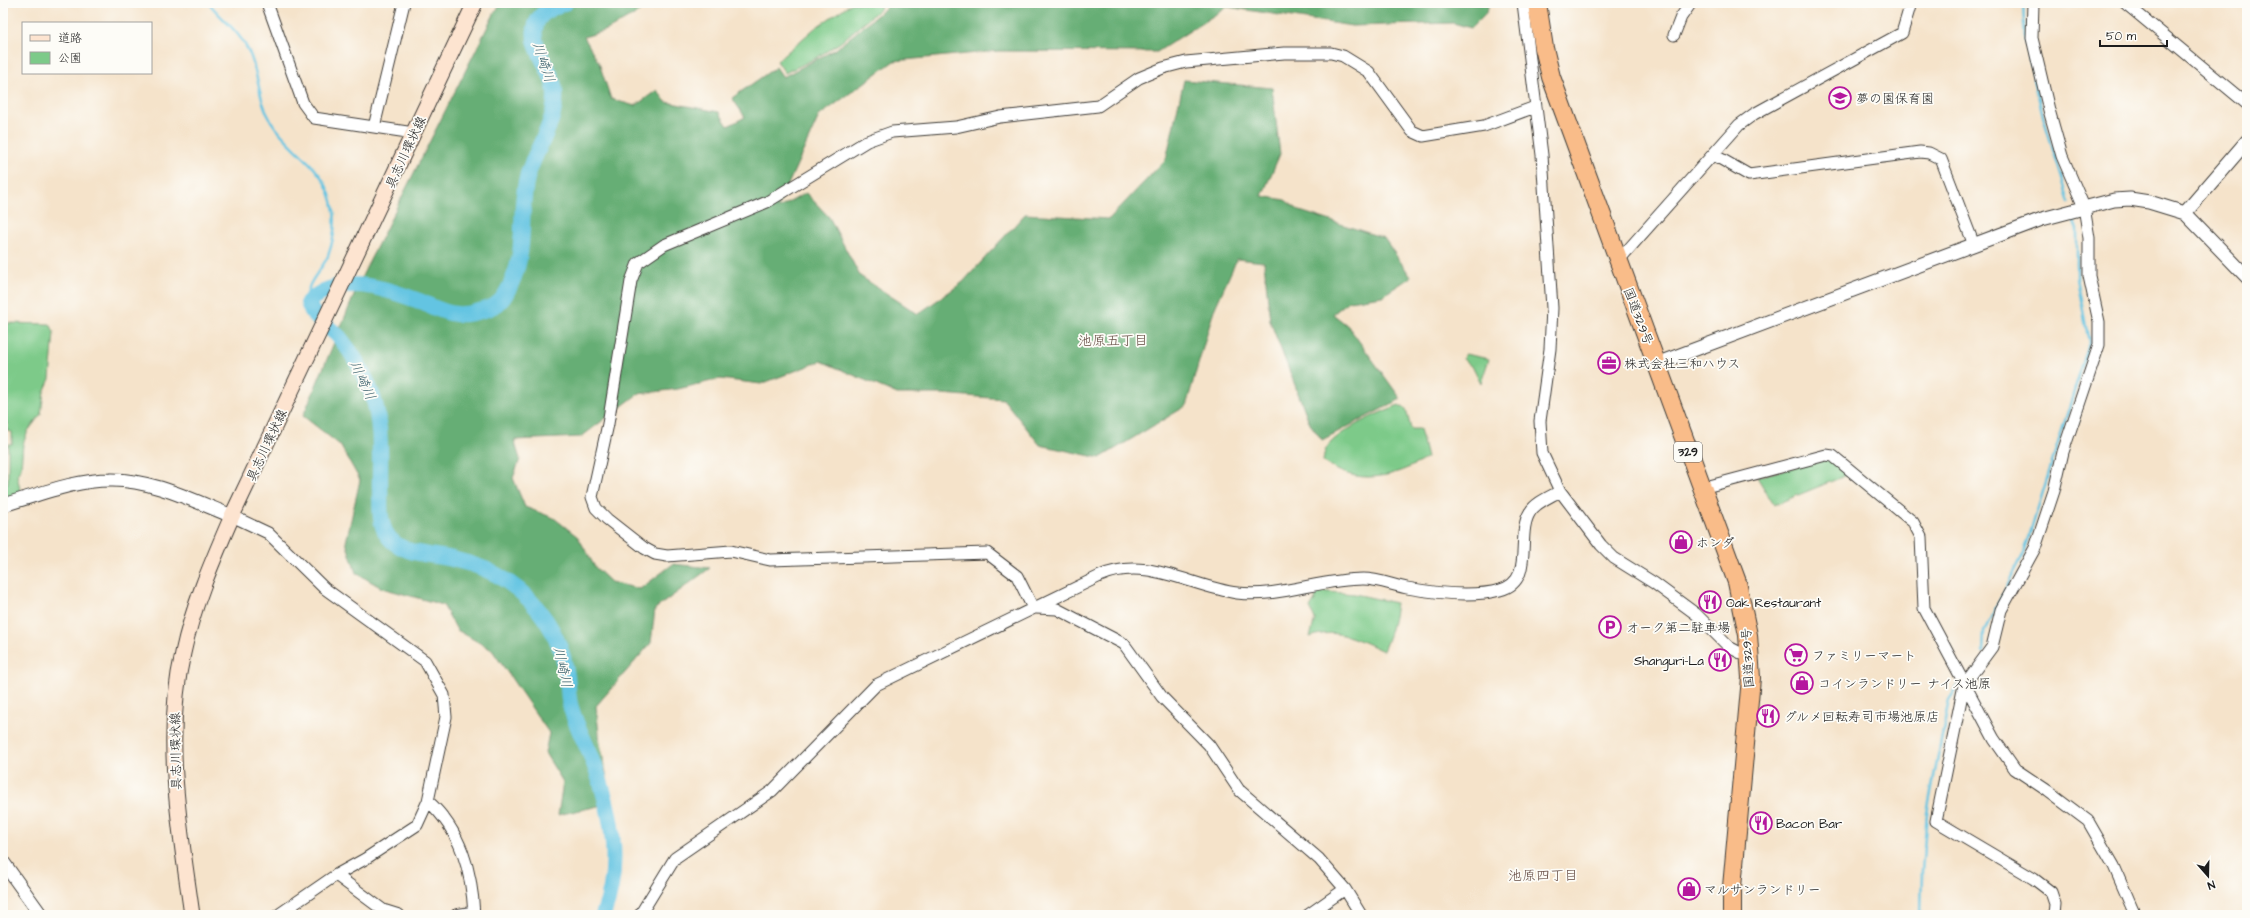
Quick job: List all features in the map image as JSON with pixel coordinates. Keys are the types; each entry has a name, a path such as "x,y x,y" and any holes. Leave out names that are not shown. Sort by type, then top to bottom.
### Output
{"highway":[{"name":"国道329号","path":"1537,3 1532,24 1737,582 1744,611 1751,678 1732,887 1732,915"}],"main road":[{"name":"具志川環状線","path":"192,915 174,771 173,736 176,700 183,652 190,625 211,564 232,516 475,3"}],"street":[{"path":"267,3 303,103 314,118 414,133"},
{"path":"374,127 404,3"},
{"path":"1523,3 1532,24 1536,107 1547,209 1547,251 1552,308 1550,349 1540,421 1540,444 1542,453 1560,492 1581,522 1614,558 1654,583 1685,606 1729,647 1750,658"},
{"path":"1674,35 1681,17 1691,3"},
{"path":"1618,261 1714,155 1739,125 1754,114 1902,33 1911,3"},
{"path":"2033,3 2032,38 2049,110 2062,156 2084,207 2089,238 2089,276 2099,322 2099,345 2063,452 2054,491 2035,548 2001,610 1992,647 1962,681 1936,821 2034,879 2051,892 2055,904 2054,915"},
{"path":"2125,3 2247,104"},
{"path":"1033,608 1018,576 987,553 770,560 731,551 667,556 655,554 644,548 607,519 596,508 592,497 593,486 608,424 631,280 638,263 664,245 780,195 867,141 892,132 956,127 1000,117 1098,106 1139,78 1163,68 1186,62 1284,53 1331,53 1343,56 1369,72 1412,131 1423,136 1484,126 1536,107"},
{"path":"2185,213 2247,142"},
{"path":"1714,155 1749,175 1920,152 1929,153 1942,159 1974,245"},
{"path":"1656,364 2042,219 2084,207 2130,199 2149,202 2185,213 2247,277"},
{"path":"1702,488 1826,455 1833,456 1913,522 1921,537 1924,608 1994,739 2015,769 2048,791 2088,821 2114,866 2133,910"},
{"path":"3,505 72,485 93,481 117,480 142,484 169,492 232,516 268,533 324,588 425,661 444,695 446,717 428,801 417,825 365,859 336,875 278,915"},
{"path":"640,915 675,858 772,791 876,684 1111,571 1126,568 1168,574 1199,584 1249,593 1267,594 1363,579 1439,592 1465,593 1500,590 1511,586 1521,572 1526,523 1530,511 1537,504 1560,492"},
{"path":"1033,608 1057,609 1124,644 1162,697 1209,745 1239,790 1319,859 1345,889 1360,915"},
{"path":"428,801 443,814 459,840 472,891 474,914 456,915"},
{"path":"3,862 41,915"},
{"path":"336,875 383,910 399,915"},
{"path":"1308,915 1345,889"}],"green space":[{"path":"502,3 655,3 607,30 584,37 599,63 611,99 635,106 657,90 666,102 719,112 728,126 745,117 732,98 776,67 783,77 836,49 888,6 887,3 1489,3 1487,12 1471,28 1453,23 1352,26 1227,7 1157,52 998,51 894,61 819,116 777,209 806,193 829,217 860,276 918,314 963,282 1025,214 1109,219 1166,159 1184,80 1272,88 1280,154 1262,196 1285,200 1300,211 1384,238 1411,277 1382,296 1349,301 1333,314 1348,326 1401,399 1322,440 1310,424 1270,321 1264,262 1237,259 1214,310 1186,406 1100,458 1040,445 1003,399 942,394 897,394 821,361 761,384 720,379 678,389 638,394 581,437 514,440 520,459 513,478 525,507 554,518 578,537 595,567 611,582 640,589 673,564 710,568 655,609 651,643 596,706 600,743 612,803 558,815 563,782 545,753 549,733 492,650 457,630 443,605 382,588 356,573 346,542 360,480 340,445 303,416 363,274 495,12"},
{"path":"852,3 878,3 881,8 841,42 816,58 785,73 777,61 815,28"},
{"path":"3,323 50,324 54,332 50,379 44,392 41,414 28,431 23,444 21,468 17,475 22,499 3,505 3,483 8,483 8,444 12,444 12,432 7,431 8,423 3,423"},
{"path":"1465,354 1489,359 1481,383 1474,369 1463,359"},
{"path":"1399,405 1406,409 1411,429 1420,429 1427,458 1401,471 1375,477 1362,477 1349,474 1336,469 1323,461 1324,453 1331,442 1348,429 1370,417"},
{"path":"1825,459 1831,460 1847,475 1774,505 1757,477"},
{"path":"1317,591 1355,594 1396,603 1391,628 1383,651 1356,639 1339,634 1329,633 1310,637 1315,619 1310,608 1315,600"}],"waterway":[{"path":"209,3 241,38 249,52 255,69 263,104 271,121 289,143 317,171 325,183 330,196 335,217 333,240 325,262 308,289 308,302"},
{"name":"川崎川","path":"565,3 550,9 542,15 536,23 536,44 554,84 555,103 550,124 528,174 523,205 521,250 513,280 503,298 497,304 488,309 468,314 456,314 442,311 391,291 362,285 348,285 334,287 321,293 308,302 317,318 340,338 355,359 373,397 379,430 381,518 387,535 393,542 409,551 448,558 470,564 490,571 502,578 529,599 546,621 559,645 567,676 571,708 600,780 610,818 614,857 613,877 603,915"},
{"path":"2023,3 2025,41 2043,116 2069,202"},
{"path":"1983,652 1984,631 2024,553 2089,343 2077,278 2077,230 2073,219"},
{"path":"1921,915 1922,871 1927,813 1949,700 1960,683"}],"place":[{"name":"夢の園保育園","path":"1840,98"},
{"name":"株式会社三和ハウス","path":"1609,363"},
{"name":"ホンダ","path":"1681,542"},
{"name":"Oak Restaurant","path":"1710,602"},
{"name":"オーク第二駐車場","path":"1610,627"},
{"name":"ファミリーマート","path":"1796,655"},
{"name":"Shanguri-La","path":"1720,660"},
{"name":"コインランドリー ナイス池原","path":"1802,683"},
{"name":"グルメ回転寿司市場池原店","path":"1768,716"},
{"name":"Bacon Bar","path":"1761,823"},
{"name":"マルサンランドリー","path":"1689,889"}],"district":[{"name":"池原五丁目","path":"1113,340"},
{"name":"池原四丁目","path":"1543,875"}]}
